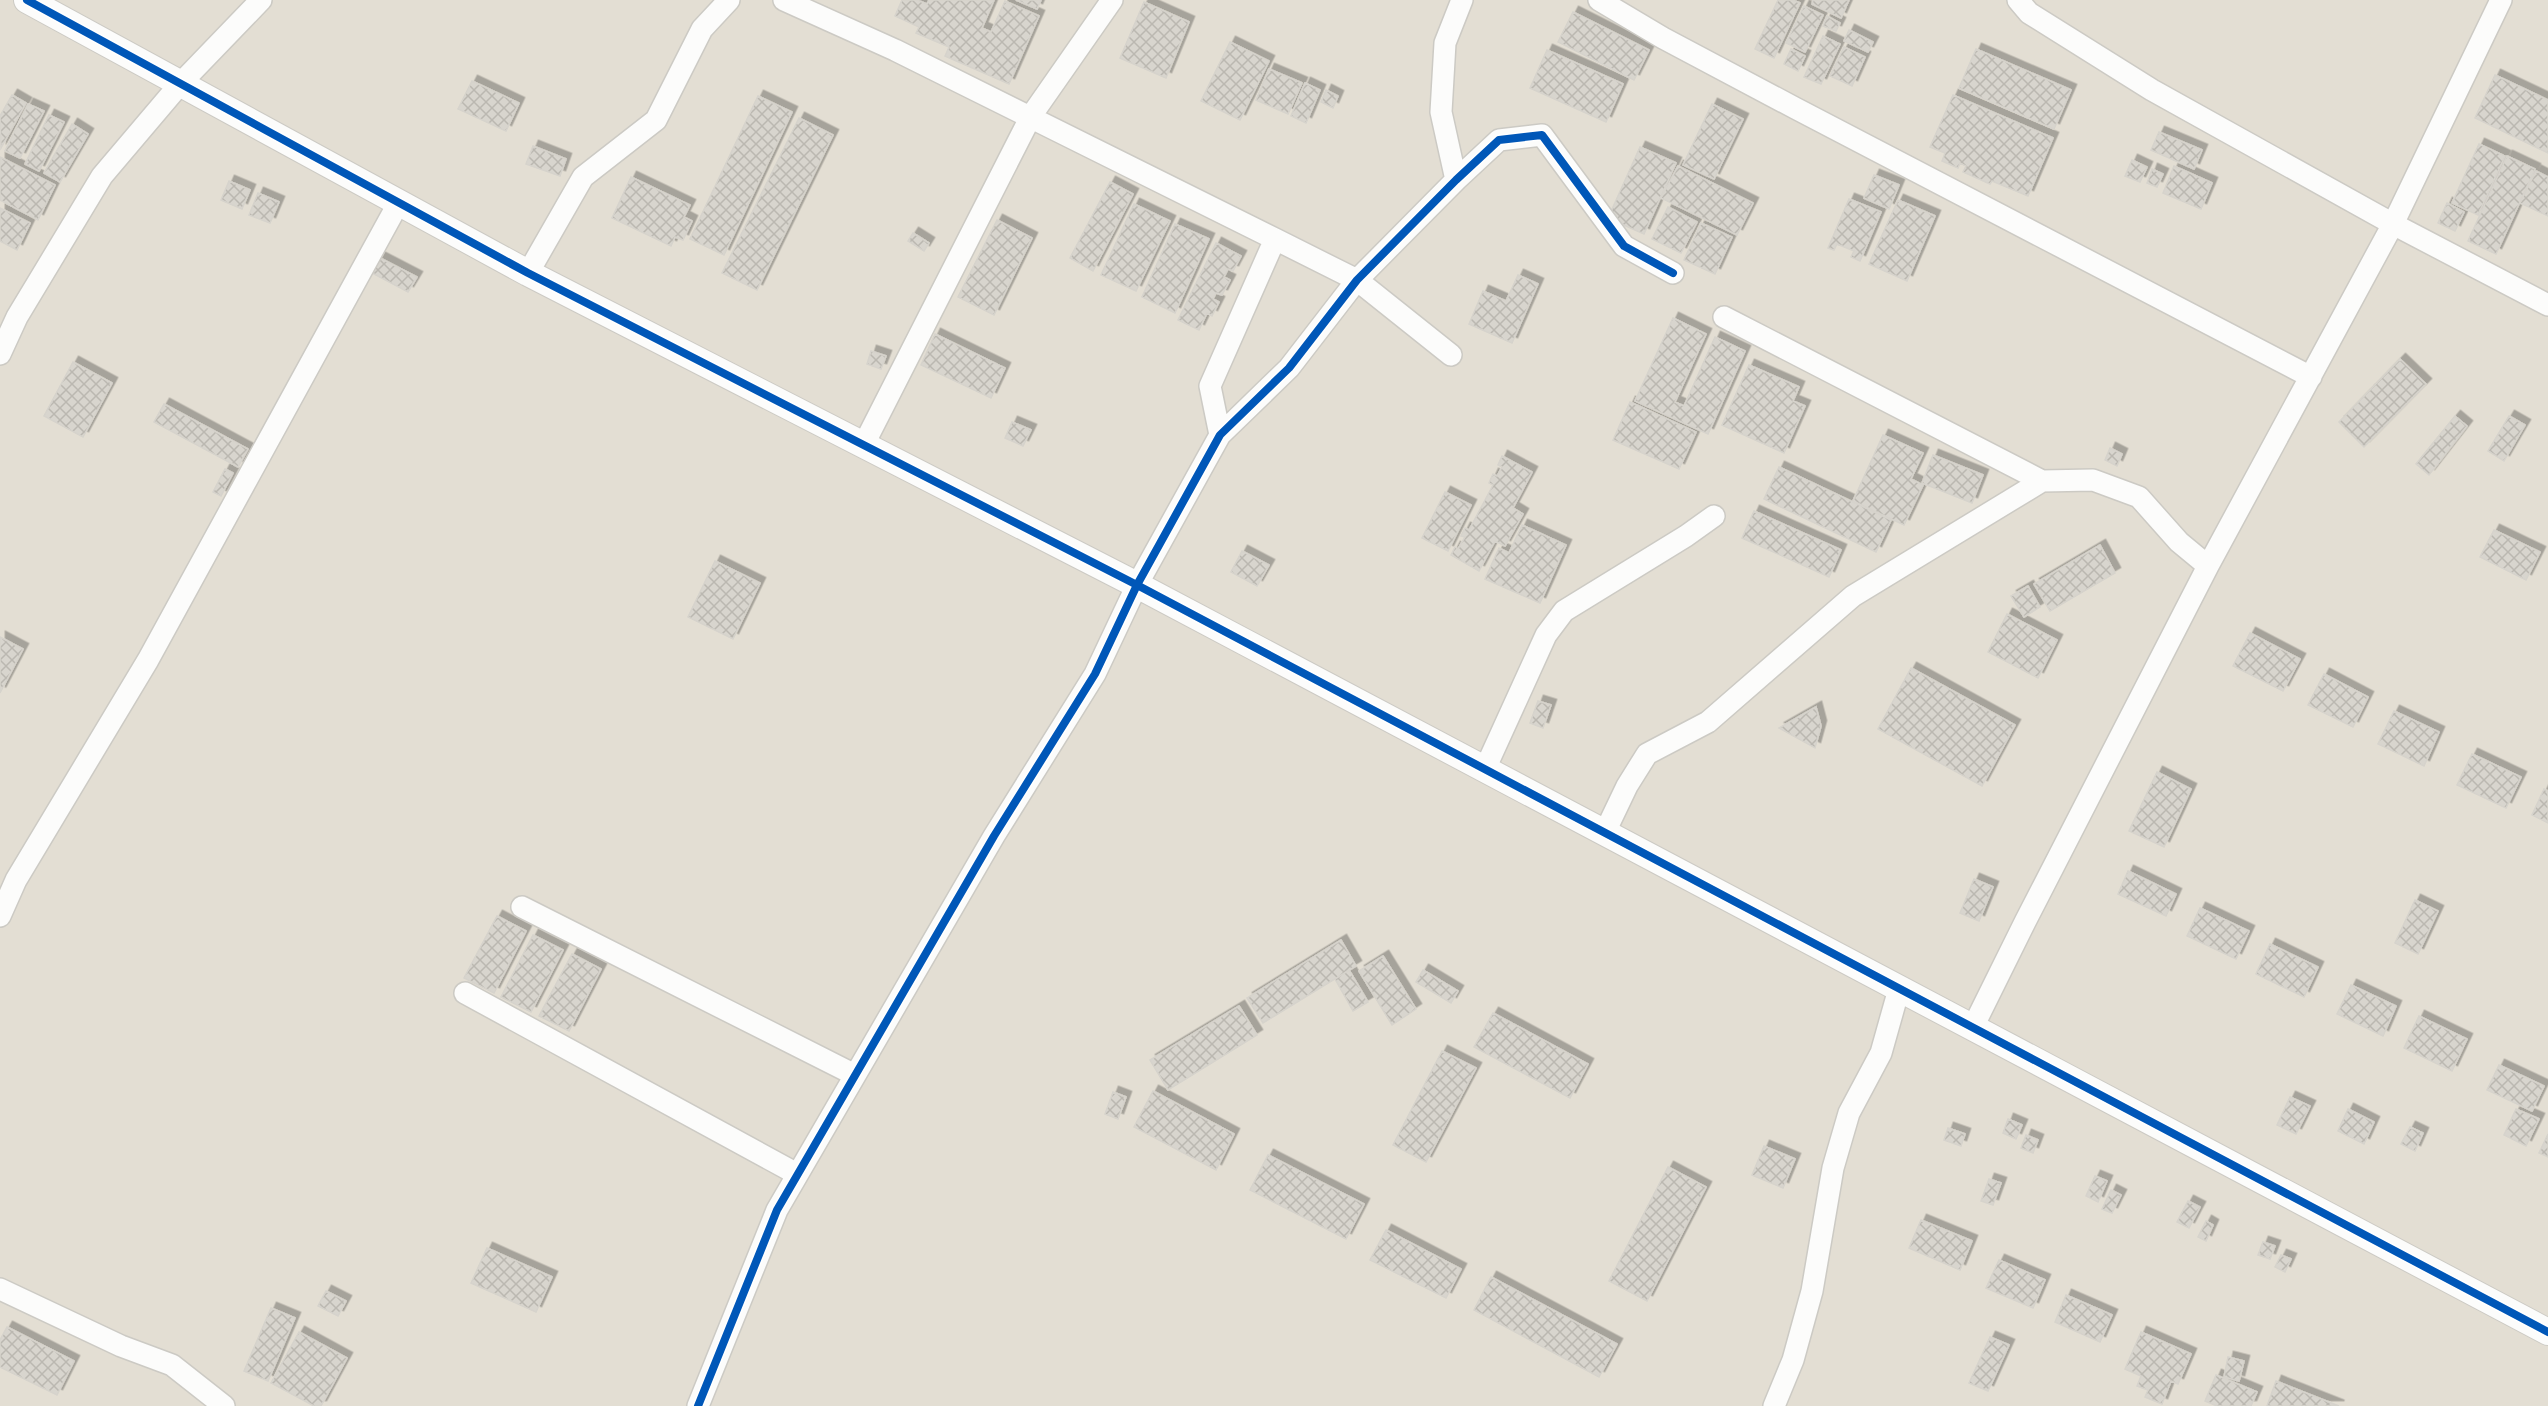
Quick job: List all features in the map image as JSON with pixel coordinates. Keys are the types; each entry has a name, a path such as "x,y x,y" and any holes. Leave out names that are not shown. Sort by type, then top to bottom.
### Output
{"street":[{"path":"27,0 528,273 1137,585 2548,1332"},
{"path":"0,354 9,313 102,176 180,84 261,0"},
{"path":"528,273 583,177 656,120 702,29 729,0"},
{"path":"784,0 895,50 1031,116 1357,280 1451,355"},
{"path":"863,446 1031,116 1112,0"},
{"path":"1449,0 1441,112 1456,180"},
{"path":"1445,44 1462,0"},
{"path":"1599,0 1663,38 1795,108 2311,377"},
{"path":"2018,0 2029,13 2152,90 2393,224 2548,305"},
{"path":"1973,1028 2208,566 2393,224 2501,0"},
{"path":"698,1406 777,1210 994,836 1095,674 1137,585 1220,435 1289,368 1357,280 1499,140 1542,135 1624,246 1673,273"},
{"path":"0,916 16,880 148,660 399,202"},
{"path":"1220,435 1210,386 1275,239"},
{"path":"1724,317 2042,481 2093,480 2139,497 2179,542 2208,566"},
{"path":"1605,832 1627,786 1647,754 1708,722 1852,596 2042,481"},
{"path":"1485,769 1546,635 1564,611 1686,536 1714,516"},
{"path":"522,907 855,1075"},
{"path":"1774,1406 1793,1360 1812,1291 1833,1168 1849,1113 1881,1053 1899,989"},
{"path":"465,993 797,1174"},
{"path":"0,1289 121,1346 172,1365 224,1406"}],"shaded area":[{"path":"0,0 2548,0 2548,1406 0,1406"}],"building":[{"path":"902,0 917,0 927,4 929,0 994,0 982,28 991,32 1005,1 1039,16 1009,84 945,56 949,47 916,33 919,27 895,16"},
{"path":"1016,0 1041,0 1037,9"},
{"path":"1778,0 1793,0 1800,3 1774,58 1755,49"},
{"path":"1813,0 1849,0 1841,18 1812,4"},
{"path":"1144,2 1189,22 1166,78 1120,58"},
{"path":"1804,6 1823,15 1805,52 1786,43"},
{"path":"1573,12 1649,50 1634,80 1558,42"},
{"path":"1827,16 1840,23 1836,31 1823,26"},
{"path":"1849,30 1873,42 1868,52 1844,41"},
{"path":"1823,36 1840,44 1821,84 1804,77"},
{"path":"1230,42 1269,61 1240,120 1201,101"},
{"path":"1844,47 1865,57 1852,86 1830,76"},
{"path":"1791,49 1805,56 1798,71 1784,64"},
{"path":"1976,49 2071,90 2054,129 1959,88"},
{"path":"1547,50 1623,84 1606,122 1530,88"},
{"path":"1269,69 1302,83 1288,114 1256,100"},
{"path":"2495,75 2548,100 2548,153 2475,118"},
{"path":"472,81 519,103 506,131 458,109"},
{"path":"1305,83 1320,90 1306,123 1291,116"},
{"path":"1326,90 1338,96 1333,108 1321,102"},
{"path":"12,95 26,103 1,148 0,116"},
{"path":"1953,95 2053,138 2028,196 1992,181 1990,184 1963,172 1966,166 1960,163 1958,168 1942,161 1945,153 1930,147"},
{"path":"758,96 792,112 724,255 690,239"},
{"path":"28,104 44,111 20,158 5,151"},
{"path":"1712,104 1743,119 1714,179 1683,165"},
{"path":"49,115 64,122 39,171 25,164"},
{"path":"799,118 833,135 757,290 722,273"},
{"path":"72,124 88,134 60,182 44,173"},
{"path":"2159,132 2202,150 2194,169 2151,150"},
{"path":"2479,144 2505,156 2478,215 2452,203"},
{"path":"533,146 566,159 560,176 526,164"},
{"path":"1640,147 1676,163 1644,234 1608,218"},
{"path":"2507,156 2535,169 2496,254 2468,241"},
{"path":"0,157 55,185 38,220 0,200"},
{"path":"2132,160 2147,167 2140,182 2125,176"},
{"path":"1678,166 1753,203 1737,235 1661,198"},
{"path":"2174,166 2212,183 2201,209 2163,193"},
{"path":"2152,169 2163,174 2157,187 2147,183"},
{"path":"2536,171 2548,177 2548,216 2520,203"},
{"path":"1874,175 1899,185 1889,209 1864,198"},
{"path":"631,177 690,205 684,217 692,221 683,240 675,237 671,246 612,218"},
{"path":"229,181 250,190 242,209 221,200"},
{"path":"1110,182 1133,194 1093,271 1070,258"},
{"path":"258,193 279,202 270,223 249,215"},
{"path":"1849,199 1881,212 1860,261 1851,257 1854,251 1837,244 1834,250 1828,248"},
{"path":"1898,200 1935,216 1907,281 1869,264"},
{"path":"2447,203 2464,212 2455,231 2438,223"},
{"path":"1134,204 1170,221 1136,291 1101,275"},
{"path":"1668,207 1697,222 1681,253 1652,239"},
{"path":"0,208 30,223 17,250 0,241"},
{"path":"997,220 1032,238 994,315 958,297"},
{"path":"1701,223 1732,237 1715,274 1684,260"},
{"path":"1175,224 1209,239 1175,313 1142,297"},
{"path":"913,233 929,243 924,251 908,241"},
{"path":"1216,243 1241,256 1233,271 1228,269 1224,277 1230,280 1222,295 1216,293 1213,299 1219,302 1212,316 1207,313 1199,330 1178,320"},
{"path":"380,258 417,277 408,292 372,273"},
{"path":"1518,275 1538,284 1512,343 1469,324 1483,291 1506,301"},
{"path":"1673,318 1706,334 1675,402 1684,406 1715,337 1745,351 1708,434 1635,401"},
{"path":"935,334 1005,368 991,398 921,365"},
{"path":"871,351 886,356 881,369 867,364"},
{"path":"2400,359 2426,384 2364,447 2339,422"},
{"path":"73,362 112,383 83,437 44,416"},
{"path":"1749,365 1799,387 1793,401 1805,406 1784,453 1722,425"},
{"path":"1630,402 1696,432 1679,469 1613,440"},
{"path":"164,404 248,449 238,467 154,422"},
{"path":"2455,416 2467,426 2429,475 2416,464"},
{"path":"2509,416 2525,425 2504,461 2488,451"},
{"path":"1012,422 1031,430 1023,446 1005,438"},
{"path":"1883,435 1923,453 1911,479 1923,485 1904,525 1853,501"},
{"path":"2110,448 2122,454 2117,466 2105,460"},
{"path":"1933,455 1983,475 1972,503 1922,483"},
{"path":"1502,456 1532,472 1513,508 1523,514 1505,546 1495,541 1479,571 1451,555 1455,547 1458,549 1465,537 1461,536 1465,528 1469,530 1493,485 1489,483 1493,474 1497,476 1502,467 1498,465"},
{"path":"1779,467 1891,520 1876,552 1764,499"},
{"path":"225,469 233,473 221,496 213,492"},
{"path":"1445,492 1471,505 1448,551 1422,538"},
{"path":"1754,511 1841,550 1829,577 1742,538"},
{"path":"1522,525 1566,545 1540,603 1485,579 1499,548 1509,553"},
{"path":"2494,530 2540,552 2526,580 2480,557"},
{"path":"2100,545 2115,573 2050,611 2034,584"},
{"path":"1242,551 1269,565 1257,586 1231,572"},
{"path":"715,561 760,583 733,639 688,617"},
{"path":"2028,586 2040,607 2024,617 2011,596"},
{"path":"2007,614 2057,640 2038,678 1988,652"},
{"path":"2250,633 2300,659 2283,691 2233,666"},
{"path":"0,637 23,649 0,693"},
{"path":"1911,668 2015,725 1982,786 1878,729"},
{"path":"2324,674 2368,697 2353,727 2308,705"},
{"path":"1538,701 1551,705 1543,728 1530,723"},
{"path":"1816,707 1821,726 1815,748 1779,728"},
{"path":"2394,711 2439,732 2424,766 2378,744"},
{"path":"2472,754 2521,777 2506,808 2457,785"},
{"path":"2157,772 2191,789 2164,847 2129,831"},
{"path":"2544,789 2548,791 2548,823 2532,815"},
{"path":"2128,871 2176,894 2166,916 2118,894"},
{"path":"1974,879 1993,887 1979,921 1960,913"},
{"path":"2415,900 2438,911 2418,954 2395,943"},
{"path":"2200,908 2249,931 2236,959 2187,936"},
{"path":"497,916 526,931 494,993 464,978"},
{"path":"533,935 563,950 531,1012 501,997"},
{"path":"1341,940 1356,966 1263,1023 1247,998"},
{"path":"2270,944 2318,967 2304,997 2256,974"},
{"path":"572,954 601,969 569,1031 539,1016"},
{"path":"1383,956 1416,1009 1392,1025 1359,971"},
{"path":"1349,970 1368,1002 1353,1011 1335,979"},
{"path":"1423,970 1458,991 1451,1003 1416,982"},
{"path":"2351,985 2396,1006 2383,1036 2337,1014"},
{"path":"1239,1006 1257,1035 1168,1090 1150,1060"},
{"path":"1493,1013 1588,1064 1570,1098 1474,1047"},
{"path":"2419,1016 2467,1039 2452,1071 2404,1048"},
{"path":"1442,1051 1476,1068 1426,1162 1393,1145"},
{"path":"2499,1065 2544,1086 2532,1111 2487,1090"},
{"path":"1153,1091 1234,1134 1216,1170 1134,1127"},
{"path":"1113,1092 1126,1097 1118,1119 1105,1114"},
{"path":"2290,1097 2310,1106 2296,1134 2277,1125"},
{"path":"2348,1109 2374,1122 2364,1144 2338,1131"},
{"path":"2516,1109 2539,1119 2526,1146 2504,1135"},
{"path":"2008,1119 2022,1125 2016,1139 2003,1133"},
{"path":"2410,1127 2423,1133 2415,1151 2401,1144"},
{"path":"1948,1128 1965,1134 1961,1146 1944,1140"},
{"path":"2548,1134 2548,1157 2539,1153"},
{"path":"2026,1135 2038,1140 2033,1153 2021,1148"},
{"path":"1764,1146 1795,1159 1783,1188 1752,1175"},
{"path":"1268,1155 1364,1204 1346,1239 1250,1190"},
{"path":"1668,1167 1706,1187 1647,1301 1609,1281"},
{"path":"2095,1176 2107,1181 2098,1202 2086,1196"},
{"path":"1989,1179 2001,1183 1993,1205 1981,1201"},
{"path":"2111,1190 2121,1195 2112,1213 2102,1209"},
{"path":"2188,1201 2200,1207 2189,1228 2177,1222"},
{"path":"1921,1220 1972,1241 1960,1270 1909,1248"},
{"path":"2206,1221 2213,1225 2206,1241 2198,1237"},
{"path":"1386,1230 1461,1269 1446,1298 1370,1260"},
{"path":"2263,1242 2275,1246 2270,1259 2258,1255"},
{"path":"487,1248 552,1277 536,1312 471,1283"},
{"path":"2281,1255 2291,1259 2285,1272 2275,1267"},
{"path":"1999,1260 2045,1280 2033,1308 1986,1288"},
{"path":"1491,1277 1617,1344 1599,1377 1474,1310"},
{"path":"326,1291 346,1301 338,1316 318,1306"},
{"path":"2066,1295 2112,1315 2100,1342 2055,1322"},
{"path":"271,1308 295,1318 268,1381 244,1371"},
{"path":"7,1327 74,1361 57,1395 0,1367 0,1340"},
{"path":"299,1332 347,1358 321,1406 314,1406 271,1383"},
{"path":"2141,1332 2191,1354 2178,1384 2171,1381 2162,1404 2145,1397 2148,1390 2137,1386 2141,1376 2125,1369"},
{"path":"1990,1337 2009,1345 1988,1391 1969,1383"},
{"path":"2228,1357 2244,1361 2239,1381 2224,1377"},
{"path":"2216,1375 2257,1392 2251,1406 2217,1406 2205,1401"},
{"path":"2276,1381 2339,1406 2267,1406"}],"cycle path":[{"path":"27,0 528,273 1137,585 2548,1332"},
{"path":"698,1406 777,1210 994,836 1095,674 1137,585 1220,435 1289,368 1357,280 1499,140 1542,135 1624,246 1673,273"}]}
